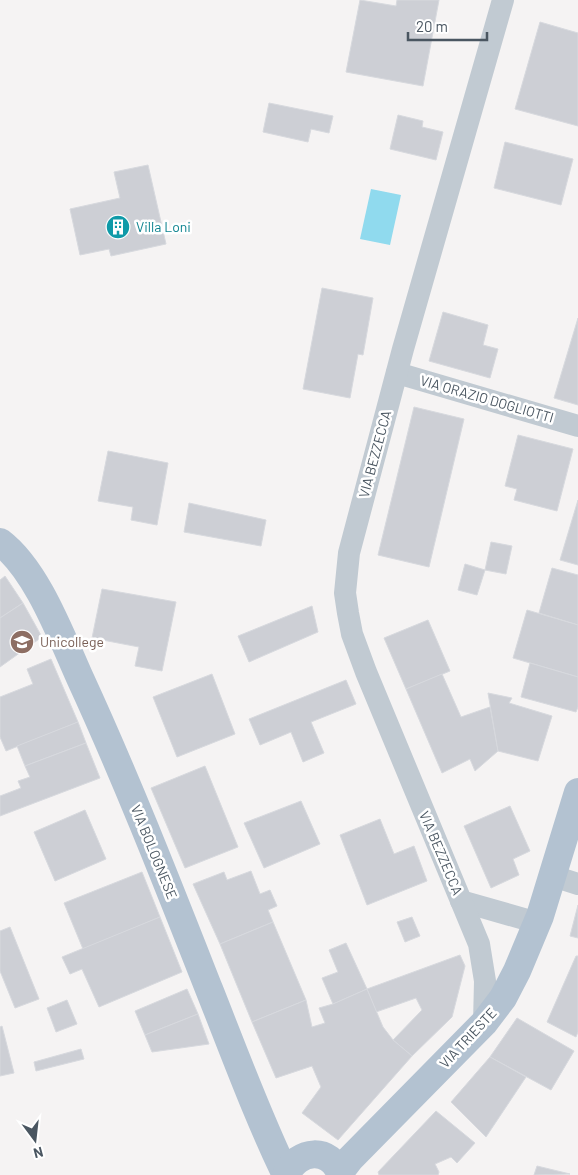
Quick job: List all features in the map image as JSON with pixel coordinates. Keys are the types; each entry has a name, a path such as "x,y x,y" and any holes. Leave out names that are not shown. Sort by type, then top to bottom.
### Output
{"main road":[{"name":"VIA BOLOGNESE","path":"0,542 12,552 30,575 50,612 114,753 275,1155 286,1175"},
{"name":"VIA TRIESTE","path":"341,1173 350,1159 484,1023 511,984 538,923 566,880 578,792"},
{"path":"286,1175 294,1162 299,1158 314,1154 330,1159 341,1173"}],"street":[{"name":"VIA BEZZECCA","path":"484,1023 485,981 479,944 363,664 352,634 345,593 349,553 397,373 502,0"},
{"name":"VIA ORAZIO DOGLIOTTI","path":"397,373 578,426"},
{"name":"VIA BEZZECCA","path":"461,901 538,923"}],"water":[{"path":"371,189 401,195 390,245 360,239"}],"building":[{"path":"360,0 396,6 397,0 439,0 423,86 346,72"},
{"path":"540,22 578,33 578,126 515,109"},
{"path":"269,103 333,116 329,133 311,129 308,142 263,132"},
{"path":"398,115 423,121 422,127 443,132 436,160 390,149"},
{"path":"505,142 573,159 561,205 494,188"},
{"name":"Villa Loni","path":"148,165 166,244 111,256 109,249 80,255 70,209 120,198 114,172"},
{"path":"322,288 373,298 363,355 358,354 350,398 303,389"},
{"path":"443,312 488,325 483,345 498,349 490,378 429,361"},
{"path":"578,318 578,405 554,398"},
{"path":"414,407 464,419 429,567 378,555"},
{"path":"518,435 573,449 557,511 514,500 517,489 505,486"},
{"path":"108,451 168,463 157,525 131,520 133,507 98,501"},
{"path":"578,500 578,565 560,560"},
{"path":"189,503 266,520 261,546 184,532"},
{"path":"491,542 512,546 506,574 485,570"},
{"path":"465,564 485,570 477,595 458,590"},
{"path":"552,568 578,575 578,625 539,613"},
{"path":"5,576 23,603 0,618 0,580"},
{"path":"102,589 176,602 162,671 135,666 139,647 92,638"},
{"name":"Unicollege","path":"23,603 42,637 0,667 0,618"},
{"path":"312,606 318,632 249,662 238,636"},
{"path":"527,610 578,625 578,677 513,658"},
{"path":"428,620 450,671 406,689 384,638"},
{"path":"51,659 78,722 6,751 0,737 0,697 33,684 27,669"},
{"path":"530,663 578,677 578,707 576,712 521,697"},
{"path":"212,674 235,734 177,757 153,697"},
{"path":"442,674 461,717 490,707 498,751 475,771 470,759 442,773 406,689"},
{"path":"346,680 356,704 311,722 324,753 303,762 291,732 260,745 249,719"},
{"path":"488,693 512,698 509,703 552,716 538,761 498,751"},
{"path":"78,722 86,743 25,766 17,746"},
{"path":"86,743 100,778 0,816 0,796 21,788 18,781 30,777 25,766"},
{"path":"205,766 238,847 185,868 151,788"},
{"path":"301,801 320,844 264,868 244,823"},
{"path":"510,806 530,851 513,859 519,875 491,888 464,826"},
{"path":"85,810 106,859 55,881 34,832"},
{"path":"380,819 394,854 414,846 427,881 367,905 340,835"},
{"path":"251,871 260,894 270,890 277,906 268,910 273,922 220,944 193,884 224,872 227,880"},
{"path":"142,872 160,917 83,949 64,903"},
{"path":"578,905 578,938 570,936"},
{"path":"160,917 182,972 99,1007 82,969 70,974 62,957"},
{"path":"412,917 420,936 405,942 397,922"},
{"path":"273,922 306,1000 252,1022 220,944"},
{"path":"10,927 39,999 15,1008 0,971 0,931"},
{"path":"346,943 367,989 333,1004 322,978 338,972 329,950"},
{"path":"460,955 465,966 452,1017 412,1056 393,1040 422,1010 416,998 376,1012 367,989"},
{"path":"576,956 578,956 578,1032 576,1037 547,1022"},
{"path":"187,989 198,1014 145,1035 135,1011"},
{"path":"367,989 383,1027 393,1040 412,1056 338,1140 302,1113 321,1087 312,1066 276,1078 252,1022 306,1000 312,1027 325,1023 319,1008"},
{"path":"67,1000 77,1024 56,1032 47,1008"},
{"path":"198,1014 209,1044 152,1052 145,1035"},
{"path":"517,1018 574,1051 551,1090 490,1057"},
{"path":"2,1026 14,1073 0,1076 0,1027"},
{"path":"81,1049 84,1059 36,1071 34,1062"},
{"path":"490,1057 526,1077 486,1137 451,1102"},
{"path":"436,1111 475,1143 457,1163 451,1157 435,1164 439,1172 438,1175 379,1175 378,1172"},
{"path":"537,1166 570,1174 534,1175"}],"place":[{"name":"Villa Loni","path":"118,227"},
{"name":"Unicollege","path":"22,642"}]}
